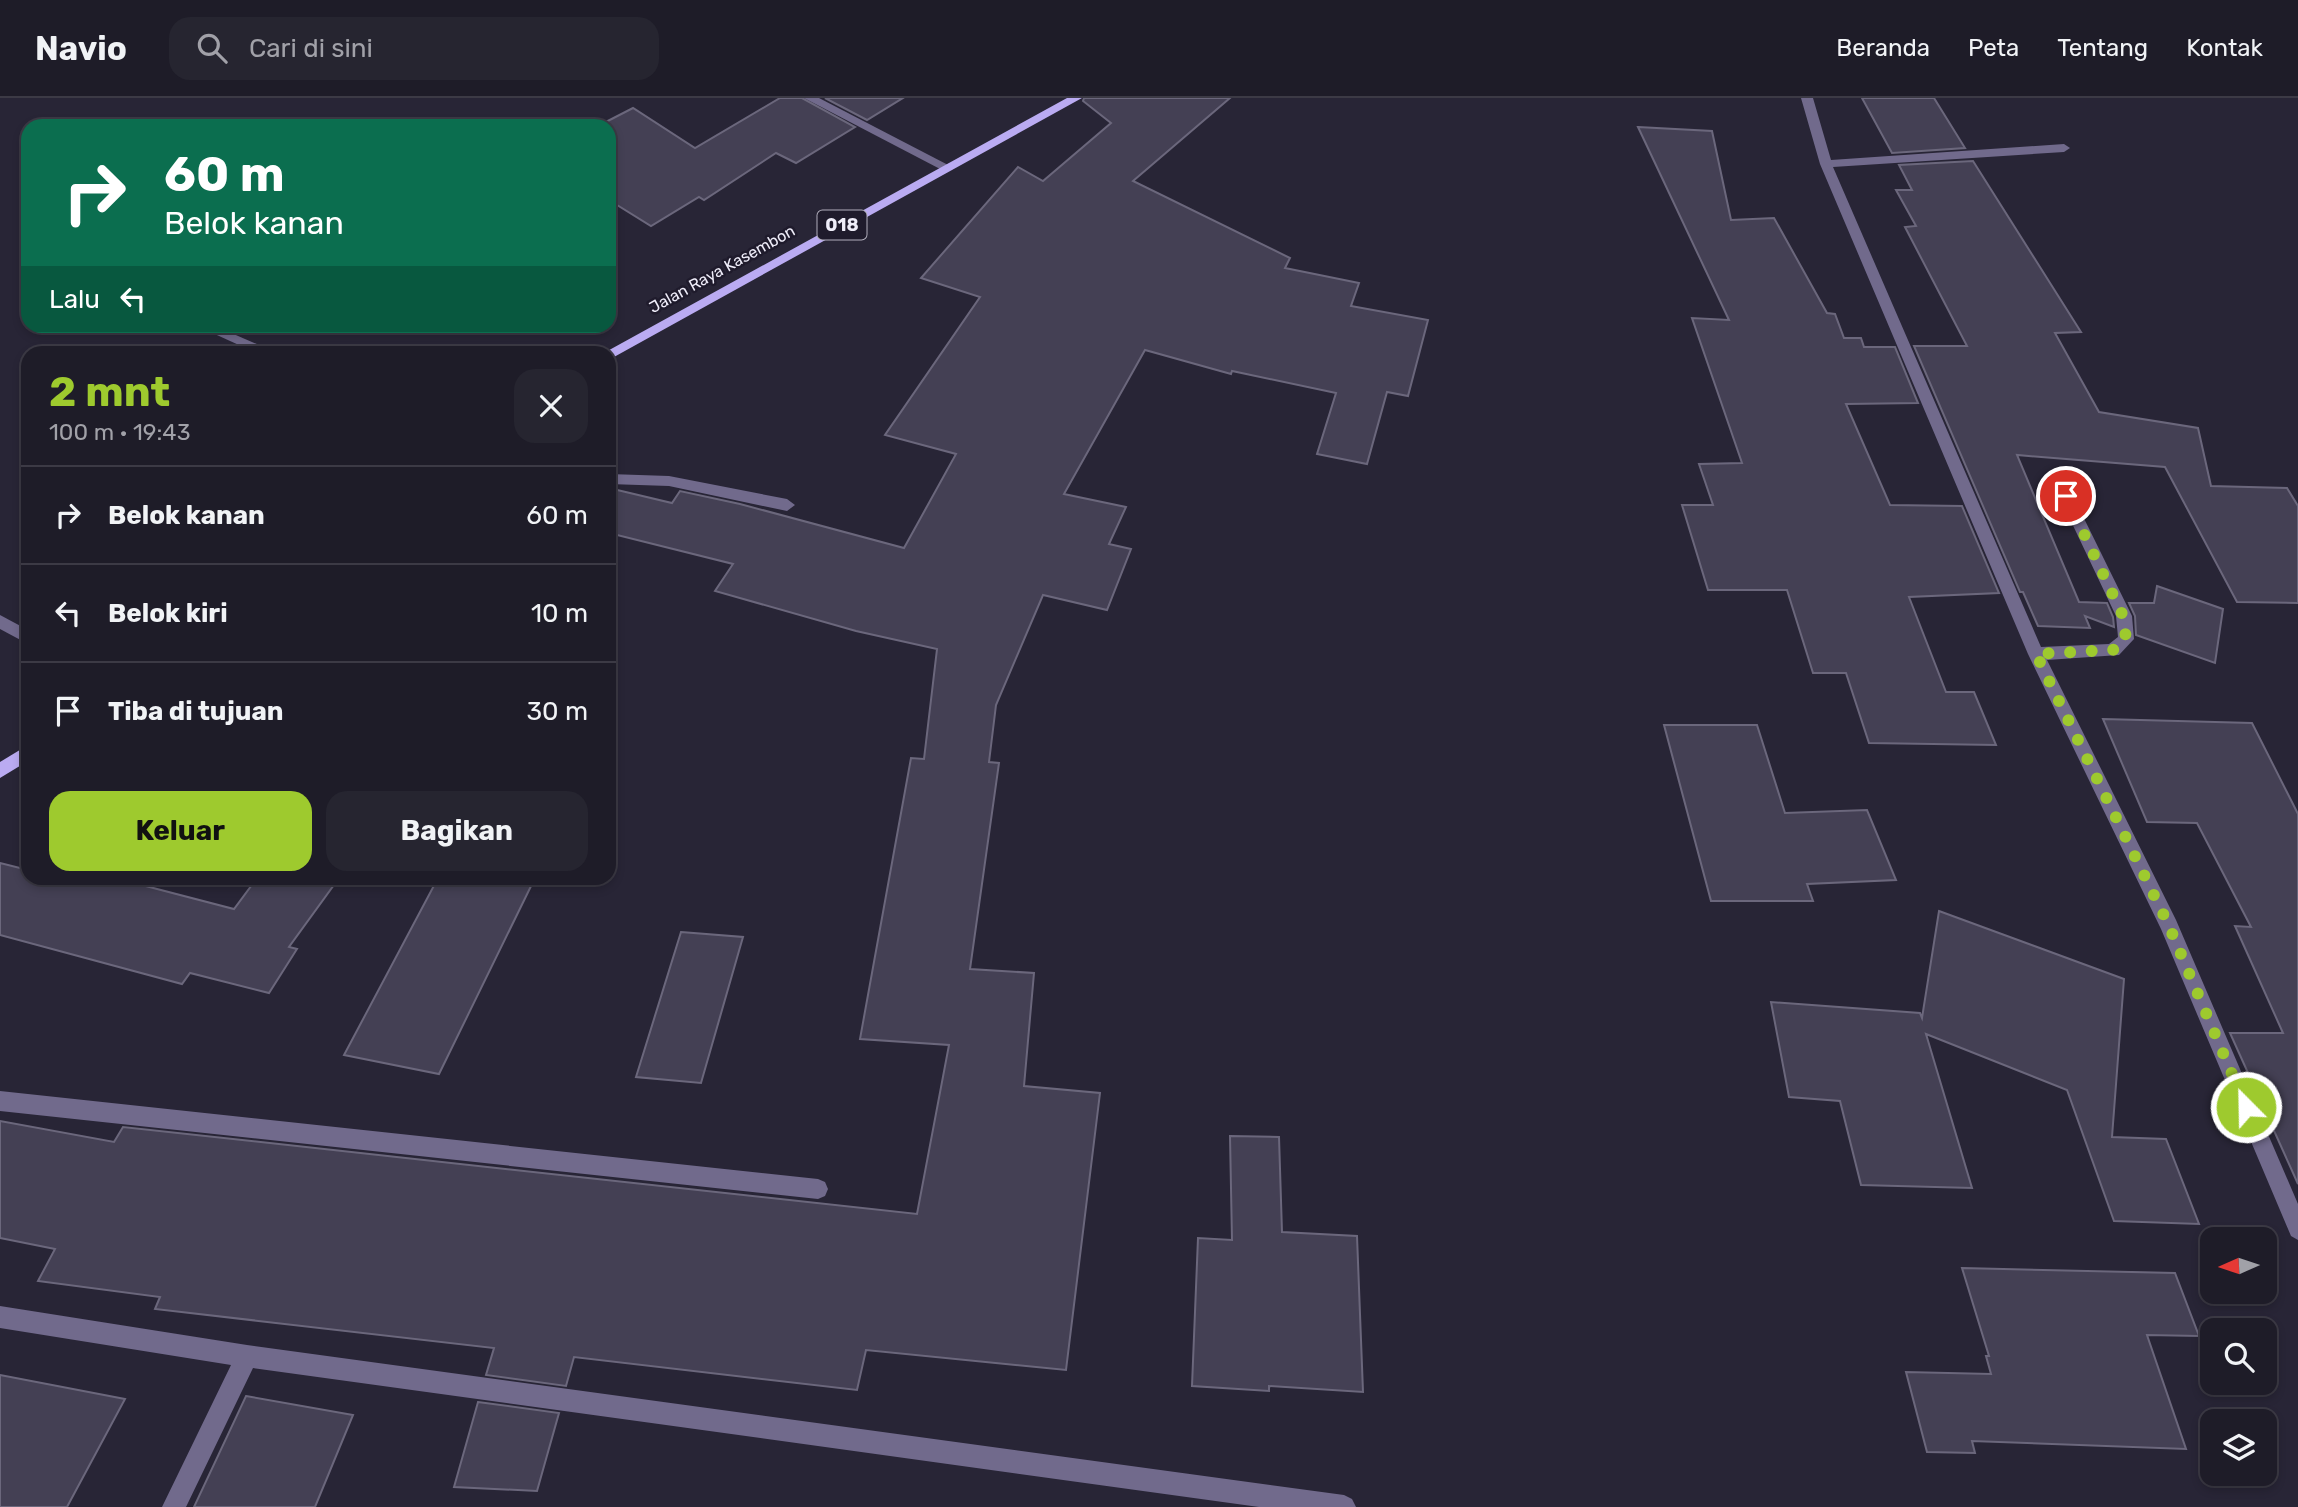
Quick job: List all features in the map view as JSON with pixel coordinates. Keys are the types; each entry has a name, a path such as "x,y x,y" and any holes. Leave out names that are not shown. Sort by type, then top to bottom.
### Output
{"main road":[{"name":"Jalan Raya Kasembon","path":"616,350 1076,98"},
{"path":"0,771 21,757"}],"street":[{"path":"810,98 946,167"},
{"path":"1807,98 1826,163 2036,654 2169,926 2298,1229"},
{"path":"1826,163 2064,148"},
{"path":"221,333 253,346"},
{"path":"616,479 669,481 788,505"},
{"path":"2036,654 2113,650 2126,639 2123,616 2066,496"},
{"path":"0,621 21,634"},
{"path":"0,1101 818,1189"},
{"path":"0,1317 247,1356 1344,1507"},
{"path":"174,1507 247,1356"}],"building":[{"path":"780,98 802,98 855,127 796,163 776,153 704,200 699,197 651,226 616,204 616,119 612,119 633,108 695,148"},
{"path":"825,98 903,98 867,120"},
{"path":"1084,98 1230,98 1133,181 1290,258 1285,268 1359,283 1351,306 1428,320 1408,396 1387,392 1367,464 1317,454 1336,393 1232,371 1231,374 1145,350 1064,494 1126,507 1109,544 1131,549 1107,610 1043,595 996,705 989,762 999,763 970,969 1034,973 1024,1086 1100,1093 1066,1370 866,1350 857,1390 574,1357 566,1386 486,1375 494,1348 155,1309 160,1297 38,1281 55,1249 0,1238 0,1121 114,1142 123,1127 917,1214 949,1045 860,1039 911,758 924,759 937,649 856,631 715,591 733,564 616,535 616,490 672,503 680,491 740,504 904,548 956,454 885,435 980,297 921,278 1018,167 1043,181 1111,123 1083,101"},
{"path":"1862,98 1934,98 1965,148 1892,153"},
{"path":"1638,127 1712,131 1731,220 1774,218 1827,313 1835,314 1844,338 1861,338 1864,347 1895,347 1918,403 1846,404 1890,505 1962,506 1999,593 1909,597 1946,692 1974,692 1996,745 1869,743 1846,673 1813,673 1787,590 1708,590 1682,505 1713,505 1699,464 1742,463 1692,318 1729,320"},
{"path":"1973,161 2081,332 2055,333 2099,412 2198,428 2211,486 2287,488 2298,506 2298,603 2237,602 2165,467 2017,455 2079,602 2107,603 2114,627 2085,616 2090,628 2038,626 2023,592 2020,592 1914,346 1967,346 1905,227 1916,226 1896,190 1912,190 1899,165"},
{"path":"2157,586 2223,609 2215,663 2136,635 2135,616 2129,603 2154,603"},
{"path":"2103,719 2252,723 2298,814 2298,1184 2230,1033 2283,1033 2235,926 2251,927 2197,823 2147,822"},
{"path":"1664,725 1757,725 1785,813 1867,810 1896,880 1807,884 1813,901 1711,901"},
{"path":"0,863 21,868 21,885 142,885 234,909 252,885 334,885 289,947 297,949 269,993 190,973 182,984 0,935"},
{"path":"434,885 532,885 439,1074 344,1055"},
{"path":"1939,911 2124,979 2112,1137 2166,1139 2199,1224 2114,1221 2067,1090 1926,1034 1972,1188 1861,1185 1840,1101 1789,1097 1771,1002 1920,1013 1922,1018"},
{"path":"681,932 743,937 701,1083 636,1077"},
{"path":"1230,1136 1279,1137 1282,1232 1357,1236 1363,1392 1269,1386 1269,1391 1192,1386 1198,1238 1232,1240"},
{"path":"1962,1268 2175,1273 2199,1336 2147,1335 2186,1449 1972,1441 1975,1453 1927,1452 1906,1372 1991,1374 1986,1356 1989,1356"},
{"path":"0,1375 125,1399 67,1507 0,1507"},
{"path":"246,1396 353,1415 315,1507 194,1507"},
{"path":"478,1402 559,1413 537,1491 454,1487"}],"route":[{"path":"2066,496 2123,616 2126,639 2113,650 2036,654 2169,926 2246,1107"}]}
